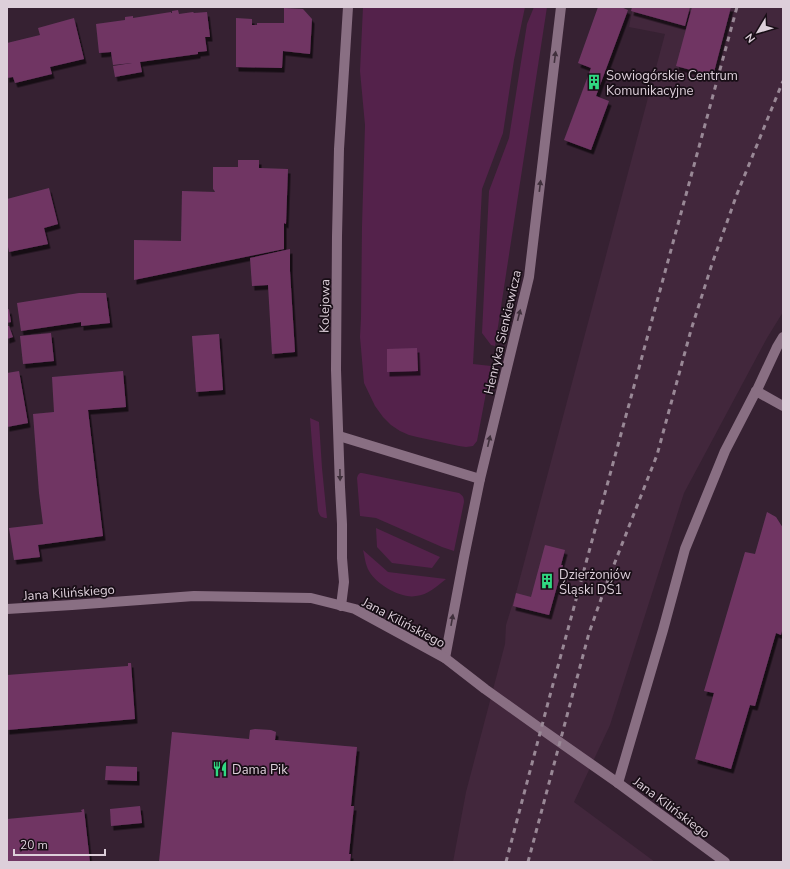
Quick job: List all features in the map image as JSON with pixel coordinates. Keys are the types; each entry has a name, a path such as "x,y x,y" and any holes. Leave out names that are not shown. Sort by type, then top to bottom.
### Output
{"street":[{"name":"Kolejowa","path":"341,606 344,582 336,370 339,149 348,7"},
{"name":"Henryka Sienkiewicza","path":"445,658 480,479 529,277 561,7"},
{"path":"618,782 663,630 685,548 725,451 783,337"},
{"path":"756,391 783,406"},
{"path":"339,436 480,479"},
{"name":"Jana Kilińskiego","path":"7,609 194,596 311,598 354,610 445,658 485,689 618,782 725,862"}],"shaded area":[{"path":"363,7 525,7 514,60 503,133 482,189 473,364 491,366 477,441 473,446 459,446 409,435 400,431 383,417 375,406 364,383 360,337 365,125 360,71"},
{"path":"534,7 547,7 495,346 491,345 482,333 489,191 509,138 527,24"},
{"path":"633,7 783,7 783,312 767,338 684,493 610,725 574,802 655,862 453,862 466,792 505,644 506,625 516,593 665,34 629,27"},
{"path":"310,418 319,422 327,518 323,518 318,511"},
{"path":"360,473 459,493 464,502 454,551 376,518 360,516 357,478"},
{"path":"376,528 440,557 432,568 392,563 377,547"},
{"path":"363,550 388,572 446,579 432,590 424,594 410,596 396,593 372,576 367,566"}],"building":[{"name":"Sowiogórskie Centrum Komunikacyjne","path":"598,7 621,7 628,10 596,96 609,101 591,150 564,140 591,68 578,63"},
{"path":"632,7 690,7 685,26 631,11"},
{"path":"692,7 731,7 713,76 676,66"},
{"path":"284,8 303,9 312,19 310,54 283,51 282,68 236,67 236,18 252,19 252,25 257,25 257,23 284,23"},
{"path":"178,10 179,14 207,12 210,37 205,37 207,51 198,52 198,54 140,62 142,72 115,77 113,66 132,63 113,65 111,52 99,53 96,24 125,20 125,17 133,16 133,18 172,13 172,11"},
{"path":"74,18 84,59 50,67 52,74 15,83 13,77 7,78 7,43 40,35 38,28"},
{"path":"238,160 259,160 259,168 288,169 286,224 284,223 284,249 134,280 134,240 181,241 182,191 215,192 213,189 213,167 238,167"},
{"path":"49,188 58,224 44,228 48,244 9,252 7,242 7,199"},
{"path":"290,249 295,352 272,354 268,285 252,286 250,258"},
{"path":"79,293 106,293 110,323 81,326 81,322 21,331 17,303"},
{"path":"9,309 11,322 7,323 7,310"},
{"path":"7,326 9,326 13,337 7,339"},
{"path":"51,333 54,361 23,364 20,336"},
{"path":"219,334 223,390 196,392 192,336"},
{"path":"417,348 418,371 387,372 387,349"},
{"path":"19,371 28,423 7,427 7,373"},
{"path":"123,371 126,407 88,410 103,536 38,545 40,557 14,560 9,528 43,524 33,414 54,412 52,377"},
{"path":"767,512 776,517 783,528 783,627 781,635 776,633 755,706 750,705 731,769 695,759 714,693 704,691 745,552 755,554"},
{"name":"Dzierżoniów Śląski DŚ1","path":"545,545 565,550 561,565 563,565 549,615 513,606 516,593 531,597"},
{"path":"128,663 131,663 135,719 7,730 7,675 128,666"},
{"name":"Dama Pik","path":"250,730 271,730 276,732 275,740 357,747 351,806 354,806 349,854 351,854 350,862 159,862 172,732 249,739"},
{"path":"106,766 137,767 137,781 105,780"},
{"path":"140,806 142,823 111,826 110,809"},
{"path":"84,809 90,862 7,862 7,819 82,812 81,810"}],"railway":[{"path":"506,862 737,7"},
{"path":"528,862 589,633 606,585 657,455 691,330 712,264 737,194 783,81"}],"place":[{"name":"Sowiogórskie Centrum Komunikacyjne","path":"594,82"},
{"name":"Dzierżoniów Śląski DŚ1","path":"547,581"},
{"name":"Dama Pik","path":"220,769"}]}
